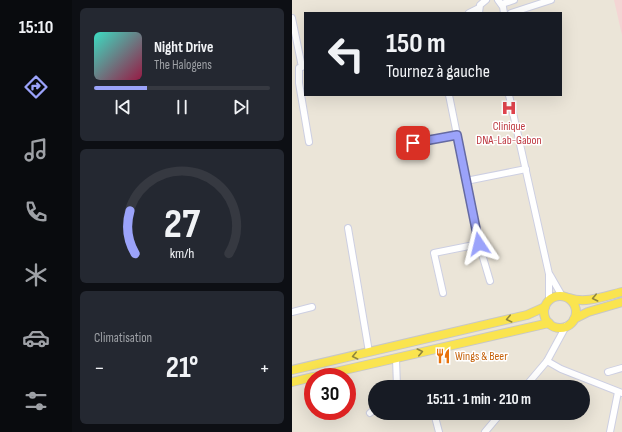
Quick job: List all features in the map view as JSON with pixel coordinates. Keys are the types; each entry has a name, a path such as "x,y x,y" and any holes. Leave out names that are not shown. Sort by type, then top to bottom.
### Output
{"main road":[{"path":"292,370 527,315 547,304 555,297 565,297 577,301 586,301 622,292"},
{"path":"565,297 576,308 574,319"},
{"path":"352,368 549,323 558,327 566,326 574,319 588,312 622,302"},
{"path":"547,304 545,315 549,323"},
{"path":"292,382 304,379"}],"street":[{"path":"471,12 486,0"},
{"path":"504,12 499,1 514,0"},
{"path":"514,12 551,0"},
{"path":"292,18 302,67 299,83 309,142"},
{"path":"292,70 302,67"},
{"path":"449,96 479,244 490,281"},
{"path":"509,96 549,274 547,304"},
{"path":"413,143 457,135"},
{"path":"466,181 526,169"},
{"path":"348,228 369,352"},
{"path":"443,293 434,253 479,244"},
{"path":"549,274 565,297"},
{"path":"292,312 312,307"},
{"path":"531,380 547,361 566,326"},
{"path":"396,358 397,380"},
{"path":"547,361 620,392 610,432"},
{"path":"608,372 622,368"},
{"path":"436,420 439,432"},
{"path":"484,432 495,420"}],"shaded area":[{"path":"614,0 622,0 622,35"}],"place":[{"name":"Clinique DNA-Lab-Gabon","path":"509,108"},
{"name":"Wings & Beer","path":"443,356"}],"route":[{"path":"413,143 457,135 479,244"}]}
